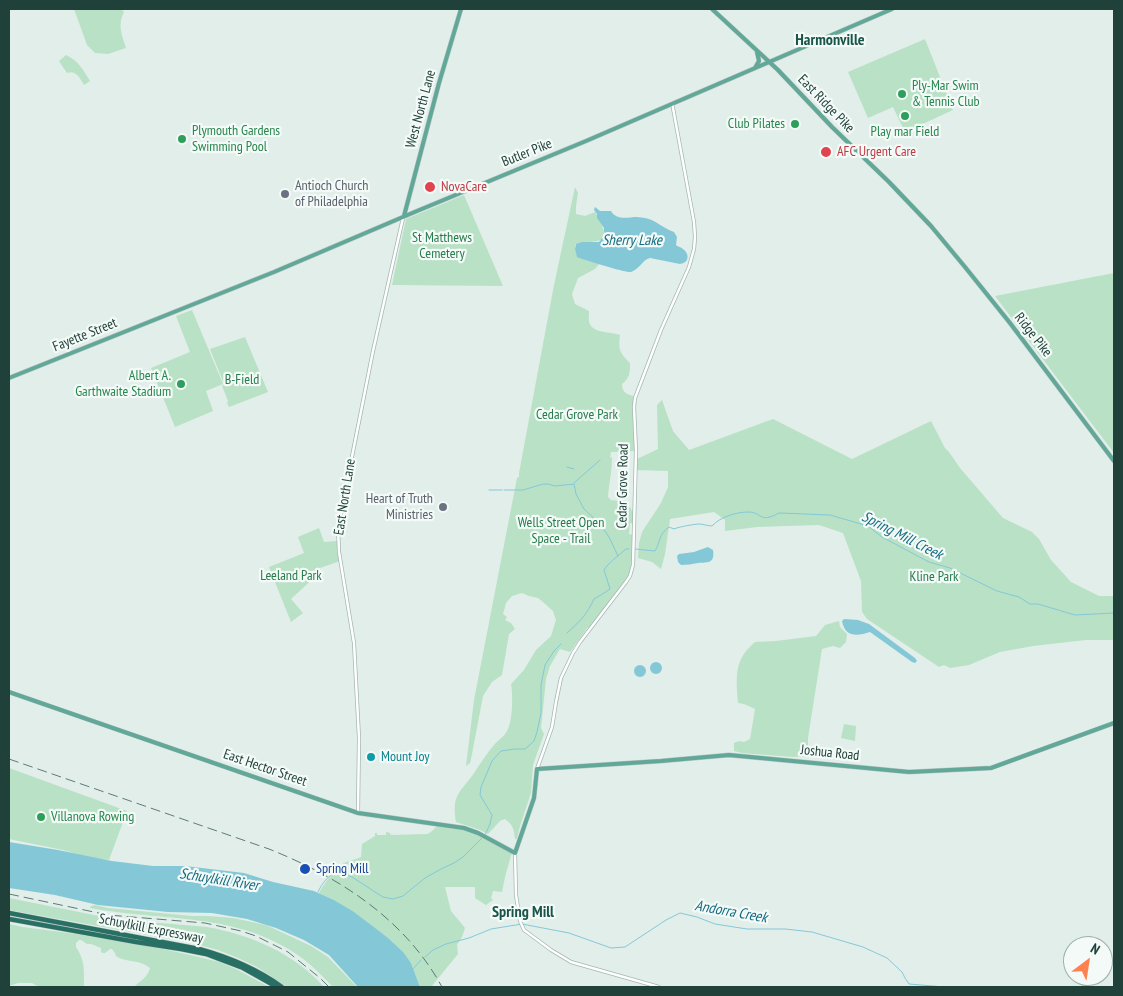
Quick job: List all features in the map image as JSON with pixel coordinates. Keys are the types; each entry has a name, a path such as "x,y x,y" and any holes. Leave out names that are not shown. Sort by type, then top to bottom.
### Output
{"highway":[{"name":"Schuylkill Expressway","path":"9,913 199,948 236,961 282,987"},
{"name":"Schuylkill Expressway","path":"9,919 200,953 232,963 252,972 276,987"}],"main road":[{"name":"West North Lane","path":"404,216 439,83 461,9"},
{"name":"East Ridge Pike","path":"712,9 769,62 931,226"},
{"name":"Butler Pike","path":"169,314 274,272 673,104 892,9"},
{"path":"755,68 759,61 756,50"},
{"name":"Ridge Pike","path":"931,226 1010,323 1114,461"},
{"name":"Fayette Street","path":"9,378 169,314"},
{"name":"East Hector Street","path":"9,692 358,813 464,828 489,838 515,853"},
{"name":"Joshua Road","path":"537,769 729,755 909,772 991,768 1114,723"},
{"name":"Cedar Grove Road","path":"515,853 534,798 537,769"}],"street":[{"name":"Cedar Grove Road","path":"537,769 552,727 561,678 580,642 626,582 633,566 636,451 635,398 660,330 689,266 694,249 694,222 673,104"},
{"name":"East North Lane","path":"358,813 359,738 354,643 339,552 338,527 373,351 404,216"},
{"path":"515,853 516,896 520,921 524,930 573,963 659,987"}],"green space":[{"path":"74,9 121,9 124,12 121,30 126,48 108,54 95,53 87,45"},
{"name":"Ply-Mar Swim & Tennis Club","path":"925,39 953,110 905,132 893,107 868,118 848,72"},
{"path":"66,55 77,63 90,81 84,85 75,74 67,73 59,61"},
{"path":"575,187 578,193 576,214 585,216 595,212 602,224 605,238 575,245 580,258 599,264 595,269 578,278 572,294 575,304 589,311 589,321 592,327 599,331 620,335 620,351 630,363 629,375 622,384 622,387 626,393 636,397 634,407 636,451 611,452 610,458 612,457 612,462 608,497 611,500 619,501 634,511 634,524 630,523 629,534 633,535 633,565 630,576 590,629 588,627 570,652 560,649 550,666 546,679 541,728 544,734 533,765 531,793 517,839 515,839 513,828 505,819 500,821 488,834 456,822 455,804 462,788 489,751 507,731 511,715 511,684 524,670 536,650 551,636 556,620 553,611 538,598 522,593 512,596 506,603 503,614 507,617 505,620 511,623 515,629 509,634 502,675 492,682 483,696 470,763 466,766 474,700 517,478 519,477 554,285"},
{"name":"St Matthews Cemetery","path":"464,195 503,286 392,285 406,219"},
{"path":"1114,273 1114,453 995,296"},
{"name":"Albert A. Garthwaite Stadium","path":"192,310 223,384 206,391 213,411 175,427 151,368 190,352 176,316"},
{"name":"B-Field","path":"245,337 268,392 229,407 222,386 224,384 210,349"},
{"name":"Kline Park","path":"662,400 673,431 689,450 773,419 852,459 931,421 945,448 1003,518 1032,532 1039,539 1051,560 1071,582 1099,596 1114,596 1114,640 1086,640 1033,646 1000,652 969,665 950,668 944,665 939,667 867,619 862,612 861,581 843,533 819,525 757,527 725,531 725,520 714,512 670,519 661,569 652,562 638,558 642,532 661,503 668,487 668,471 635,470 635,460 658,449 657,405"},
{"name":"Leeland Park","path":"319,528 324,542 338,541 340,561 320,568 318,574 291,599 303,613 291,622 269,567 304,553 298,537"},
{"path":"839,621 840,627 847,634 846,642 840,648 833,646 822,649 808,738 808,756 793,757 734,751 734,743 750,739 755,709 738,703 737,671 746,651 755,642 816,636 825,625"},
{"path":"844,724 856,726 855,741 841,738"},
{"name":"Villanova Rowing","path":"9,768 127,811 109,860 87,857 9,839"},
{"path":"437,826 464,828 512,852 502,892 493,891 491,898 493,900 486,905 475,898 475,887 445,887 451,911 465,928 457,945 458,954 431,987 420,987 411,963 369,923 334,900 319,893 339,867 344,863 361,857 362,844 375,836 375,833 377,835 386,835 386,832 391,835 428,834"},
{"path":"9,898 114,919 223,930 271,947 299,964 324,987 287,987 257,967 238,958 192,943 9,910"},
{"path":"95,905 108,908 192,916 233,918 266,925 311,946 328,957 357,987 333,987 302,958 278,943 252,932 200,921 90,908"},
{"path":"9,924 154,947 199,957 236,969 269,987 134,987 146,976 150,968 142,963 124,960 116,956 112,949 103,953 101,948 81,940 76,943 76,947 83,965 83,987 39,987 32,983 18,983 9,986"}],"water":[{"name":"Sherry Lake","path":"595,207 600,211 611,211 619,217 649,219 674,232 677,237 676,245 685,251 688,256 687,260 680,264 650,258 637,269 628,272 577,257 576,244 599,242 602,238 608,237 597,218 594,210"},
{"path":"708,547 713,550 713,558 710,561 681,565 678,562 677,556 679,554 694,552"},
{"path":"844,619 858,620 869,624 917,661 915,663 912,662 870,632 857,635 849,633 844,627 842,621"},
{"path":"654,662 658,662 662,668 658,674 654,674 650,670 650,666"},
{"path":"638,665 642,665 646,671 642,677 638,677 634,673 634,669"},
{"name":"Schuylkill River","path":"9,842 112,861 153,866 185,866 244,873 314,891 354,912 388,938 403,952 411,963 420,987 358,987 329,955 304,940 276,928 247,919 212,913 168,912 98,905 55,895 9,888"}],"waterway":[{"path":"574,483 600,460"},
{"path":"567,467 574,469"},
{"path":"504,490 523,490 543,484 555,486 574,484 576,494 584,509 600,524 618,556"},
{"path":"489,490 502,490"},
{"name":"Spring Mill Creek","path":"635,549 655,551 661,535 669,527 674,529 699,524 712,526 724,518 739,513 753,512 764,518 779,513 830,515 868,526 882,537 929,562 950,568 997,591 1019,597 1030,604 1038,604 1075,615 1114,613"},
{"name":"Spring Mill Creek","path":"567,633 582,618 594,599 610,589 604,570 614,559 626,549 629,549"},
{"name":"Spring Mill Creek","path":"318,892 326,880 337,871 352,877 383,897 393,899 403,896 425,878 463,857 485,835 492,815 480,795 481,787 492,761 501,751 525,749 534,741 541,713 541,685 545,665 561,644"},
{"name":"Andorra Creek","path":"425,957 433,950 446,944 469,938 491,929 522,924 569,933 611,948 625,947 680,913 715,924 747,929 785,929 812,932 863,947 887,958 902,972 909,984 945,987"},
{"name":"Andorra Creek","path":"413,969 421,960"}],"railway":[{"path":"9,759 269,849 320,873 345,887 389,921 427,963 442,987"},
{"path":"9,894 108,915 205,923 241,931 256,936 288,952 329,987"}],"place":[{"name":"Ply-Mar Swim & Tennis Club","path":"902,94"},
{"name":"Play mar Field","path":"905,116"},
{"name":"Club Pilates","path":"795,124"},
{"name":"Plymouth Gardens Swimming Pool","path":"182,139"},
{"name":"AFC Urgent Care","path":"826,152"},
{"name":"NovaCare","path":"430,187"},
{"name":"Antioch Church of Philadelphia","path":"285,194"},
{"name":"Albert A. Garthwaite Stadium","path":"181,384"},
{"name":"Heart of Truth Ministries","path":"443,507"},
{"name":"Mount Joy","path":"371,757"},
{"name":"Villanova Rowing","path":"41,817"},
{"name":"Spring Mill","path":"305,869"}],"district":[{"name":"Harmonville","path":"830,40"},
{"name":"Spring Mill","path":"523,912"}],"park label":[{"name":"Cedar Grove Park","path":"577,415"},
{"name":"Wells Street Open Space - Trail","path":"561,532"}]}
